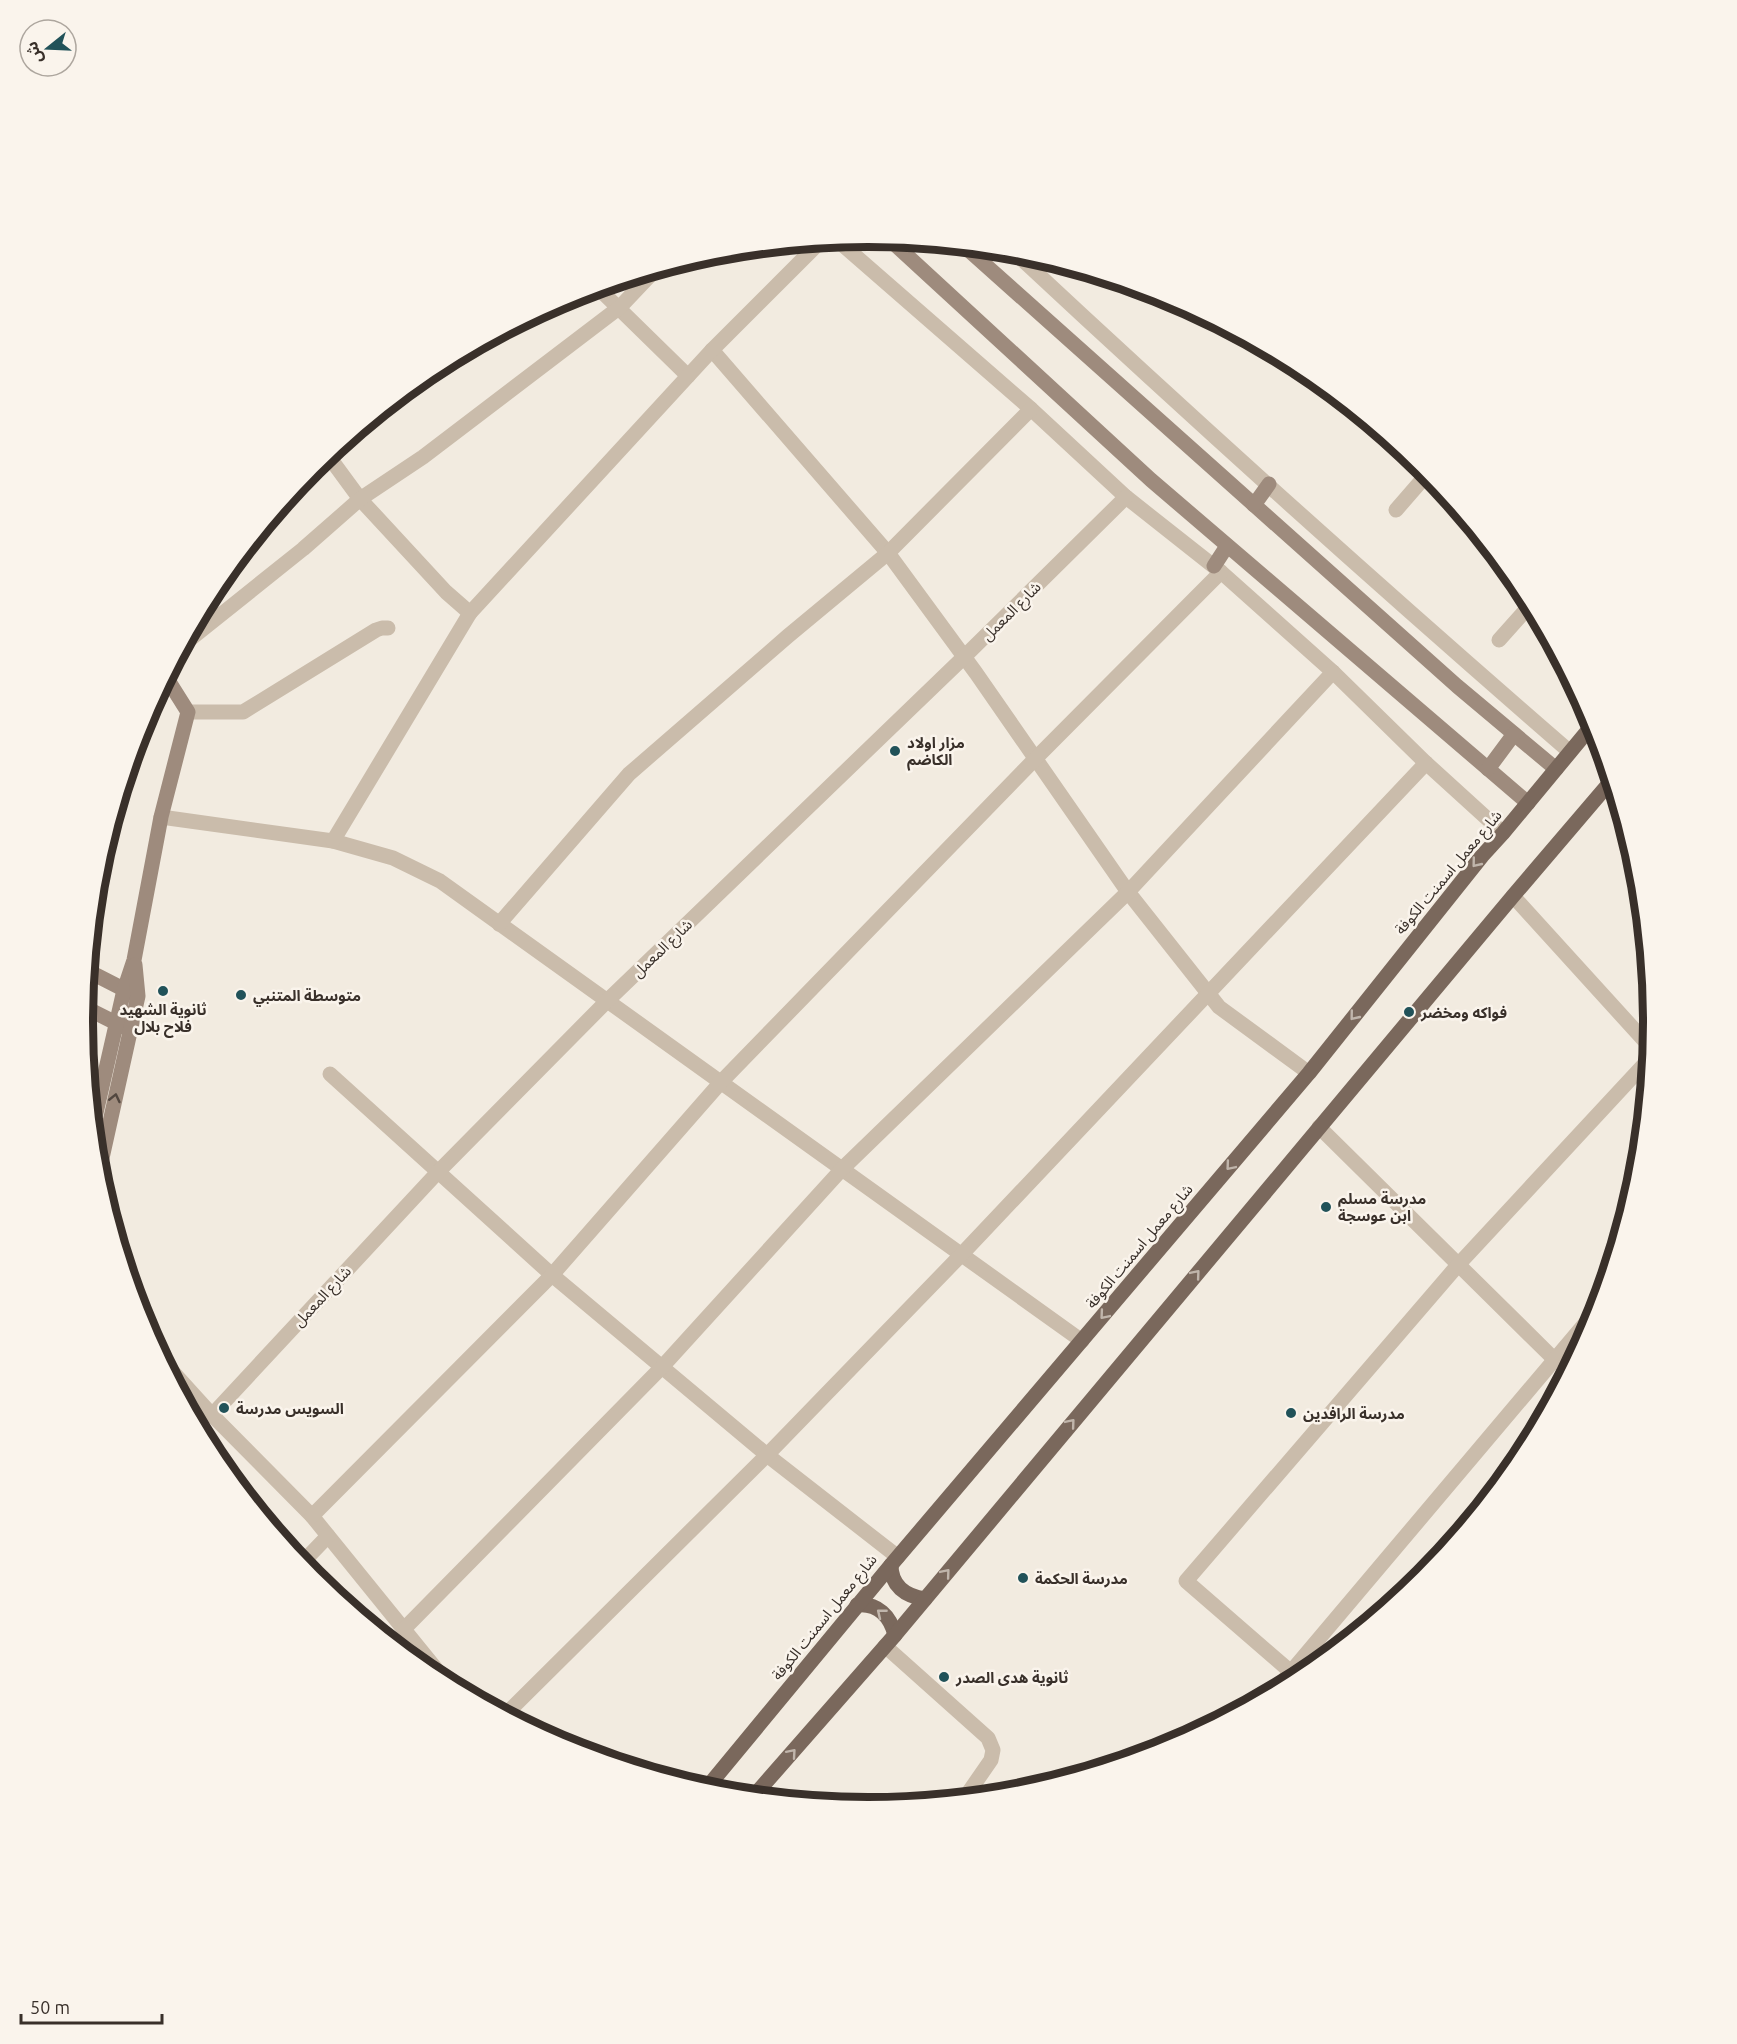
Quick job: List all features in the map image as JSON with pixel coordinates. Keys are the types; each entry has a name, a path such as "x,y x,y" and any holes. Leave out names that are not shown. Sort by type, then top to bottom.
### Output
{"main road":[{"name":"شارع معمل اسمنت الكوفة","path":"712,1782 894,1561 1308,1073 1482,856 1588,733"},
{"path":"759,1790 925,1599 1512,896 1608,788"},
{"path":"894,1561 893,1579 898,1587 913,1597 925,1599"},
{"path":"857,1605 872,1606 887,1616 890,1640"}],"street":[{"path":"846,247 1031,409 1126,497 1217,569 1333,672 1426,763 1503,833"},
{"path":"333,841 470,613 688,375 814,248"},
{"path":"898,248 1151,480 1528,803"},
{"path":"972,253 1457,686 1556,769"},
{"path":"1026,262 1474,669 1570,752"},
{"path":"197,634 303,549 360,499 423,456 620,307 646,280"},
{"path":"605,294 688,375"},
{"path":"712,351 888,553 1036,758 1128,892 1219,1007 1308,1073"},
{"path":"499,924 629,774 888,553 1031,409"},
{"path":"333,462 360,499 446,592 470,613"},
{"path":"1396,510 1422,480"},
{"path":"1254,505 1269,484"},
{"name":"شارع المعمل","path":"212,1414 438,1172 607,1001 964,657 1126,497"},
{"path":"312,1516 552,1275 721,1082 1217,569 1227,546"},
{"path":"1499,640 1525,611"},
{"path":"188,712 243,712 376,630 388,628"},
{"path":"404,1629 662,1367 842,1170 1128,892 1333,672"},
{"path":"103,1145 124,1027 124,990 134,960 161,817 188,712 171,684"},
{"path":"1488,769 1514,734"},
{"path":"510,1710 766,1455 961,1255 1426,763"},
{"path":"161,817 333,841 393,858 440,881 1082,1341"},
{"path":"1512,896 1643,1040"},
{"path":"96,1080 138,996 134,960"},
{"path":"95,975 138,996"},
{"path":"93,1012 124,1027"},
{"path":"1291,1672 1186,1581 1458,1265 1642,1066"},
{"path":"330,1074 552,1275 894,1561"},
{"path":"1319,1127 1563,1366"},
{"path":"1305,1662 1580,1330"},
{"path":"182,1381 312,1516 430,1661"},
{"path":"308,1557 328,1536"},
{"path":"890,1640 988,1738 993,1750 991,1760 970,1791"}],"place":[{"name":"مزار اولاد الكاضم","path":"895,751"},
{"name":"ثانوية الشهيد فلاح بلال","path":"163,991"},
{"name":"متوسطة المتنبي","path":"241,995"},
{"name":"فواكه ومخضر","path":"1409,1012"},
{"name":"مدرسة مسلم ابن عوسجة","path":"1326,1207"},
{"name":"السويس مدرسة","path":"224,1408"},
{"name":"مدرسة الرافدين","path":"1291,1413"},
{"name":"مدرسة الحكمة","path":"1023,1578"},
{"name":"ثانوية هدى الصدر","path":"944,1677"}]}
